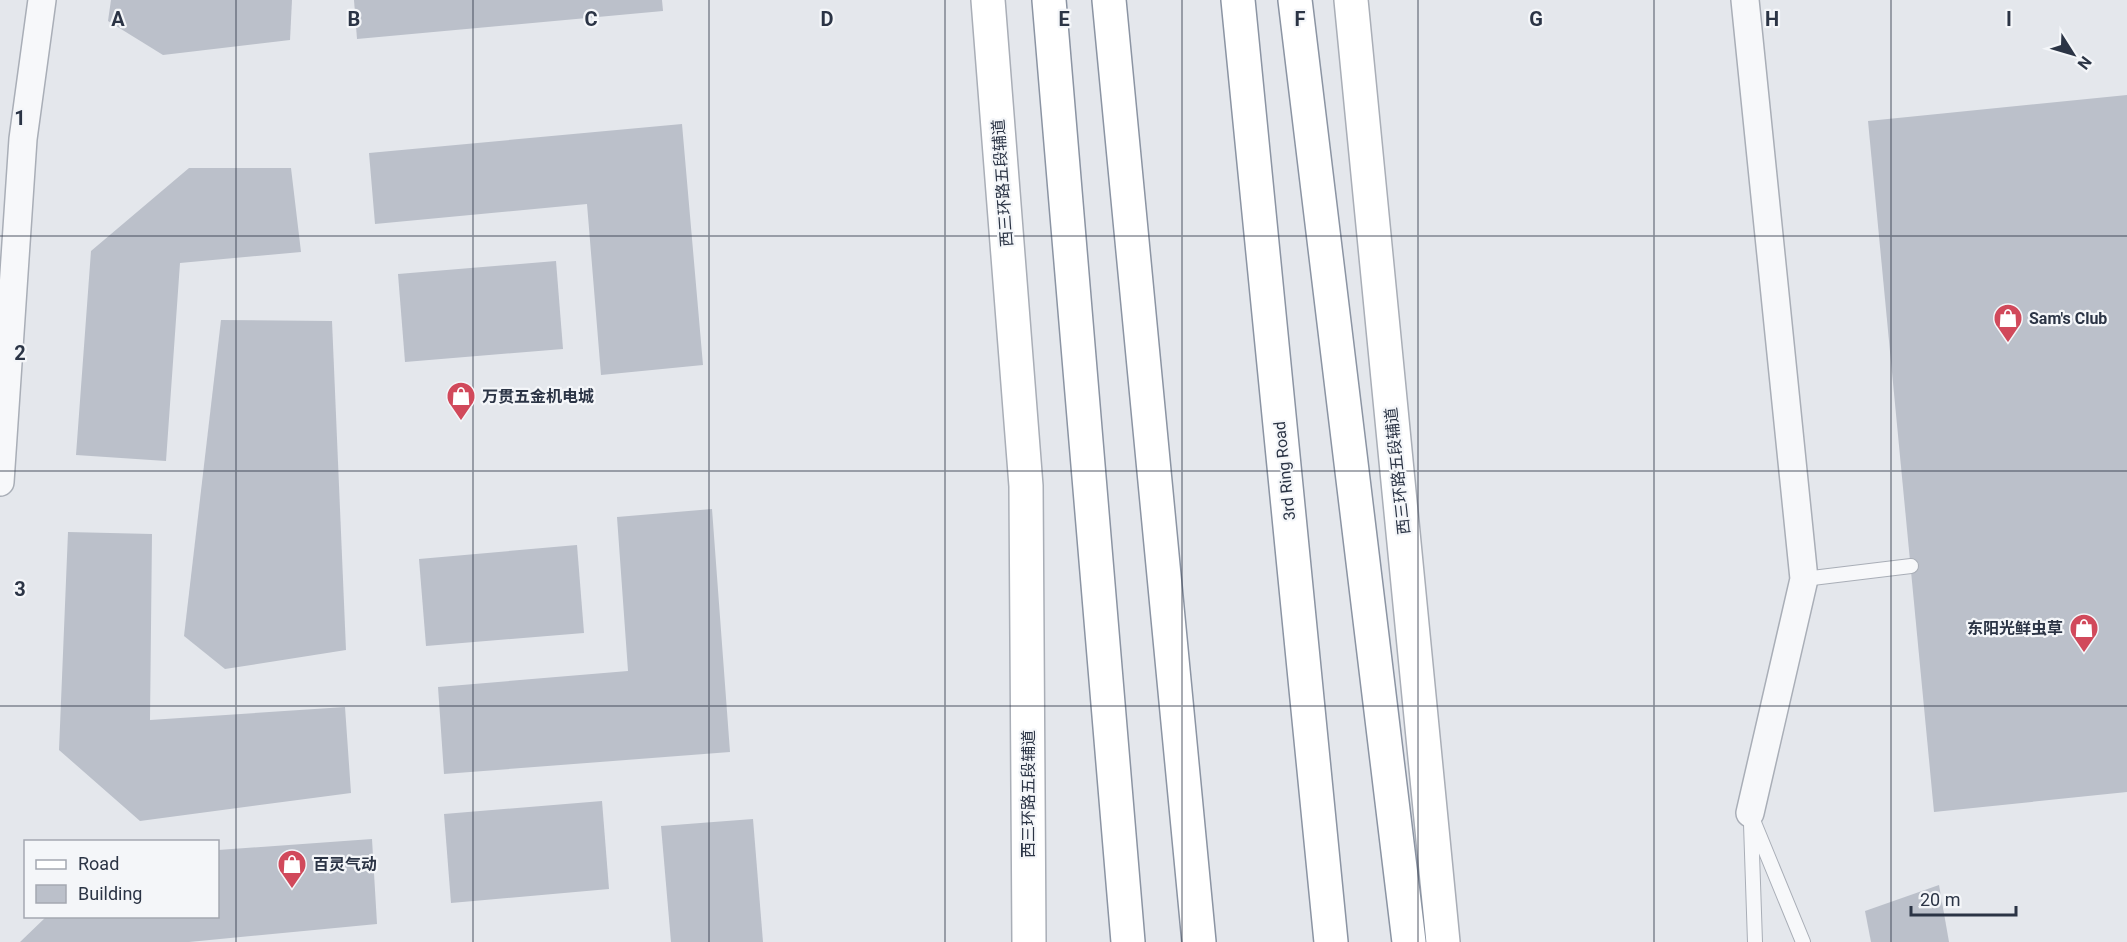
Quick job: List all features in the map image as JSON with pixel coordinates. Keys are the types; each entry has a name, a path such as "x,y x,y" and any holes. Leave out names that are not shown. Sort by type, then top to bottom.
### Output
{"main road":[{"name":"西三环路五段辅道","path":"988,0 1026,486 1029,942"},
{"path":"1049,0 1128,942"},
{"path":"1109,0 1199,942"},
{"name":"3rd Ring Road","path":"1238,0 1331,942"},
{"path":"1294,0 1409,942"},
{"name":"西三环路五段辅道","path":"1351,0 1443,942"}],"street":[{"path":"0,482 22,139 42,0"},
{"path":"1745,0 1804,579 1750,813"}],"lane":[{"path":"1804,579 1911,566"},
{"path":"1750,813 1755,942"},
{"path":"1750,813 1803,942"}],"building":[{"path":"111,0 292,0 290,40 163,55 108,21"},
{"path":"354,0 662,0 663,11 357,39"},
{"name":"Sam's Club","path":"2127,95 2127,792 1934,812 1868,121"},
{"path":"682,124 703,365 601,375 587,204 375,224 369,153"},
{"path":"189,168 291,168 301,252 180,263 166,461 76,455 91,251"},
{"path":"556,261 563,349 405,362 398,274"},
{"path":"221,320 332,321 346,650 225,669 184,636"},
{"path":"712,509 730,752 444,774 438,687 628,671 617,517"},
{"path":"68,532 152,534 150,720 345,707 351,793 140,821 59,750"},
{"path":"577,545 584,633 426,646 419,559"},
{"path":"602,801 609,889 451,903 444,814"},
{"path":"753,819 763,942 671,942 661,826"},
{"path":"372,839 377,924 189,942 20,942 45,918 219,918 219,850"},
{"path":"1939,885 1949,942 1871,942 1865,911"}],"place":[{"name":"Sam's Club","path":"2008,344"},
{"name":"万贯五金机电城","path":"461,422"},
{"name":"东阳光鲜虫草","path":"2084,654"},
{"name":"百灵气动","path":"292,890"}]}
